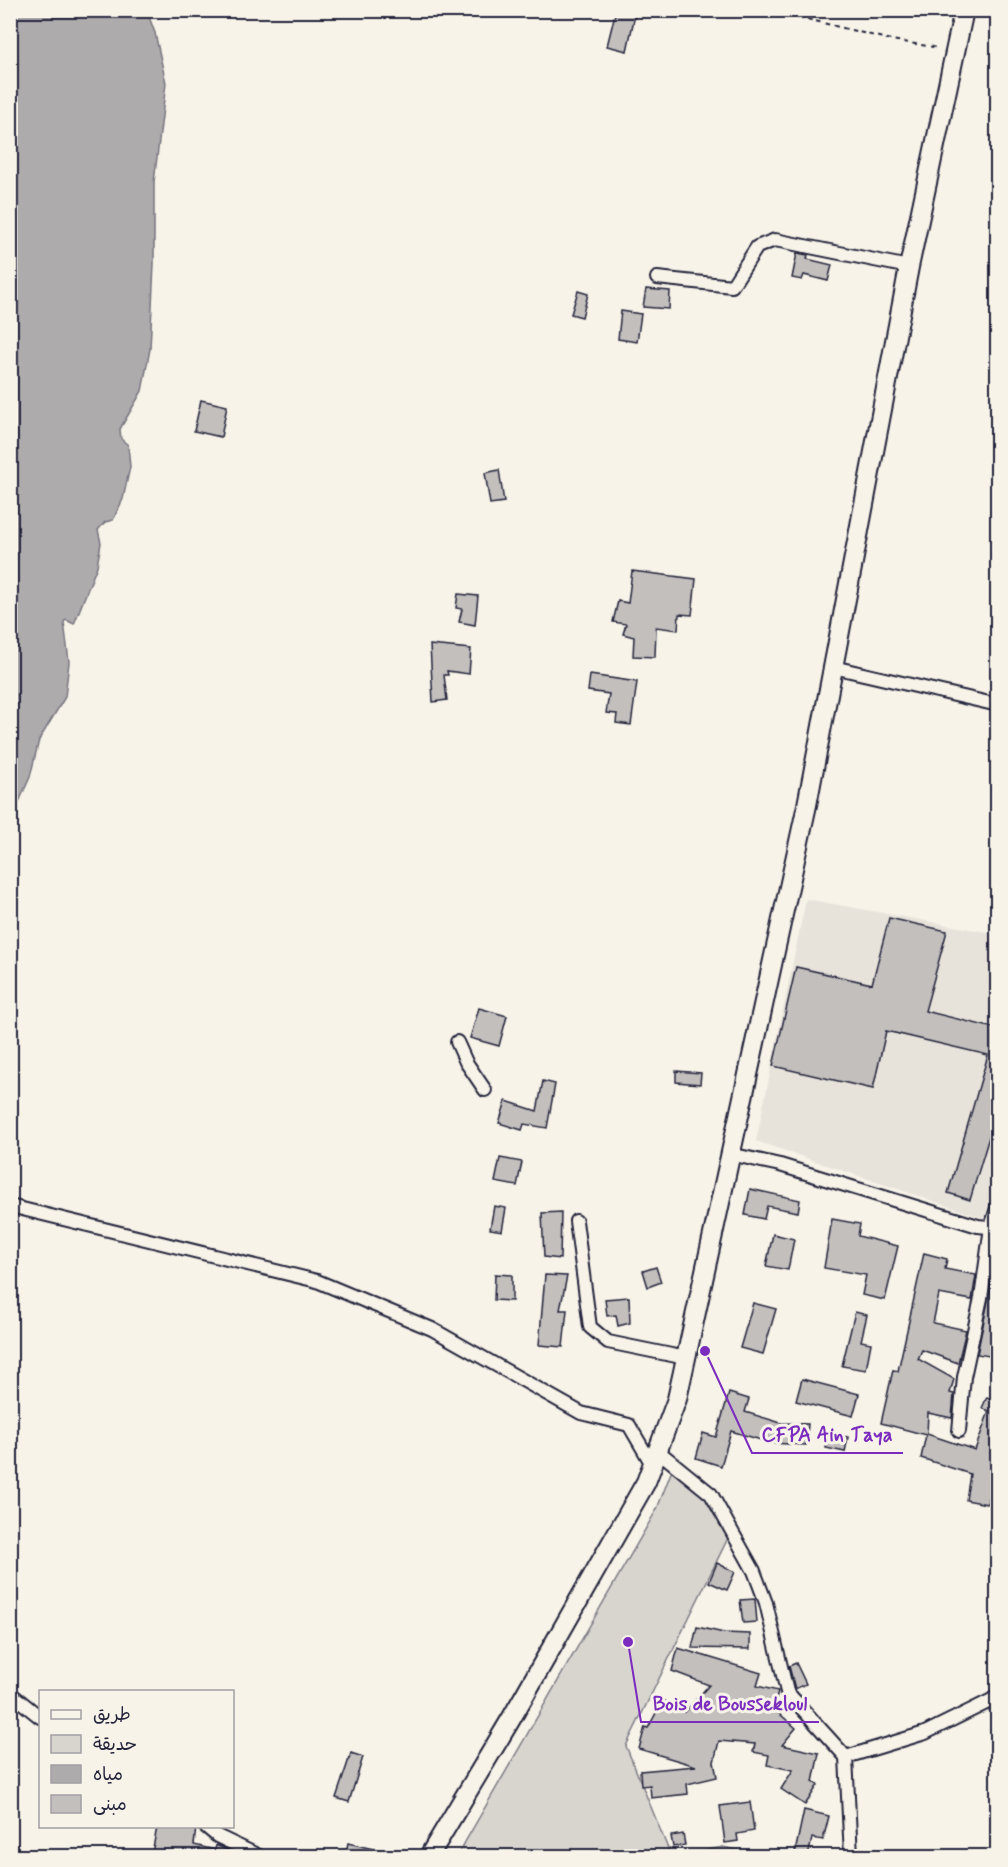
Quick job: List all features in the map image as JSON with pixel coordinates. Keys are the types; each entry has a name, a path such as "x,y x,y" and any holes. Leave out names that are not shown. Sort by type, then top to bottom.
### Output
{"main road":[{"path":"429,1857 511,1719 646,1482 676,1399 807,805 909,267 964,10"}],"street":[{"path":"657,278 732,286 758,247 776,240 909,267"},
{"path":"833,667 998,705"},
{"path":"457,1042 466,1062 485,1090"},
{"path":"730,1154 780,1165 978,1226 994,1227"},
{"path":"958,1431 964,1377 998,1205"},
{"path":"10,1206 316,1281 432,1329 581,1413 629,1425 655,1458 711,1494 754,1571 766,1603 787,1692 846,1757 851,1857"},
{"path":"576,1221 590,1327 608,1342 686,1358"},
{"path":"10,1693 39,1716"},
{"path":"846,1757 925,1733 992,1700 998,1694"},
{"path":"206,1828 217,1836 259,1857"}],"path":[{"path":"728,10 741,15 783,13 891,40 934,48 956,48"}],"shaded area":[{"path":"806,899 997,934 998,1187 986,1219 756,1141"}],"green space":[{"path":"675,1462 702,1488 728,1538 626,1746 671,1856 457,1856 657,1509"},
{"path":"723,1847 766,1856 676,1856"}],"water":[{"path":"11,10 139,10 148,14 155,33 166,83 154,182 154,264 150,349 142,391 120,429 121,439 128,445 130,467 123,499 113,520 105,522 98,530 101,543 97,566 74,624 66,620 64,622 69,662 65,697 39,740 30,777 11,820"}],"building":[{"path":"616,10 636,10 627,51 607,46"},
{"path":"797,253 808,255 807,259 832,265 828,281 804,275 802,280 792,278"},
{"path":"646,289 670,291 669,309 643,307"},
{"path":"578,291 588,294 582,317 571,314"},
{"path":"621,311 641,314 637,342 618,339"},
{"path":"201,400 227,406 221,437 194,431"},
{"path":"499,470 504,502 490,504 485,473"},
{"path":"632,571 696,579 692,615 679,614 678,630 656,627 655,657 633,656 634,637 623,634 626,624 613,622 618,601 628,603"},
{"path":"458,594 478,596 475,625 459,622 462,609 456,608"},
{"path":"430,645 471,649 469,674 447,671 448,675 444,675 447,700 433,702"},
{"path":"590,675 637,682 631,725 616,723 617,714 606,713 609,694 588,691"},
{"path":"889,918 947,931 925,1011 998,1029 998,1107 970,1200 948,1193 988,1055 886,1031 873,1089 773,1066 796,967 872,984"},
{"path":"479,1008 507,1016 499,1046 470,1038"},
{"path":"676,1071 701,1073 700,1084 676,1082"},
{"path":"543,1081 555,1084 547,1128 524,1124 522,1130 499,1123 506,1101 537,1111"},
{"path":"500,1158 522,1162 517,1186 495,1182"},
{"path":"750,1189 800,1200 798,1212 767,1206 764,1219 745,1215"},
{"path":"494,1206 506,1208 502,1231 490,1229"},
{"path":"561,1212 560,1259 544,1257 542,1213"},
{"path":"832,1219 860,1224 858,1236 898,1246 885,1300 862,1295 866,1275 824,1268"},
{"path":"773,1234 794,1239 788,1270 766,1266"},
{"path":"924,1253 947,1259 945,1269 976,1275 972,1300 939,1294 933,1323 966,1330 958,1363 922,1350 918,1359 954,1379 950,1393 954,1394 952,1418 928,1413 927,1434 975,1450 989,1411 982,1408 987,1397 993,1400 998,1392 998,1501 988,1498 987,1504 966,1500 970,1474 921,1458 926,1435 881,1423 893,1370 898,1371"},
{"path":"656,1267 661,1282 648,1287 643,1271"},
{"path":"495,1274 512,1275 512,1301 494,1300"},
{"path":"545,1275 567,1276 560,1310 567,1310 563,1347 539,1345"},
{"path":"993,1277 998,1278 998,1341 995,1357 977,1354"},
{"path":"629,1297 630,1323 618,1326 616,1315 607,1316 605,1299"},
{"path":"753,1303 776,1309 763,1354 740,1348"},
{"path":"855,1312 867,1315 861,1341 871,1343 866,1370 842,1366"},
{"path":"802,1379 859,1394 853,1416 796,1401"},
{"path":"729,1393 749,1399 745,1412 781,1423 808,1424 806,1445 771,1443 731,1431 721,1466 696,1458 703,1433 716,1437"},
{"path":"829,1433 848,1437 845,1452 826,1448"},
{"path":"717,1563 735,1572 727,1590 709,1582"},
{"path":"755,1599 757,1622 743,1623 740,1600"},
{"path":"697,1627 724,1633 750,1634 750,1649 692,1648"},
{"path":"678,1648 761,1673 757,1686 778,1691 774,1709 796,1728 782,1745 819,1753 813,1782 818,1785 805,1805 781,1789 793,1770 767,1765 769,1755 753,1752 755,1744 719,1741 714,1762 717,1777 687,1784 688,1794 651,1798 650,1785 641,1786 640,1771 696,1766 639,1749 645,1727 648,1728 663,1700 685,1712 709,1685 672,1671"},
{"path":"796,1663 806,1684 795,1689 789,1666"},
{"path":"351,1753 363,1757 349,1802 336,1798"},
{"path":"750,1802 754,1831 737,1834 738,1841 725,1843 720,1806"},
{"path":"804,1810 829,1816 823,1840 812,1838 808,1857 794,1857"},
{"path":"157,1828 196,1828 194,1845 215,1850 216,1845 227,1850 226,1857 155,1857 152,1853"},
{"path":"683,1834 685,1845 673,1847 671,1836"},
{"path":"348,1843 386,1852 385,1857 345,1857"}],"place":[{"name":"CFPA Ain Taya","path":"705,1351"},
{"name":"Bois de Boussekloul","path":"628,1642"}]}
